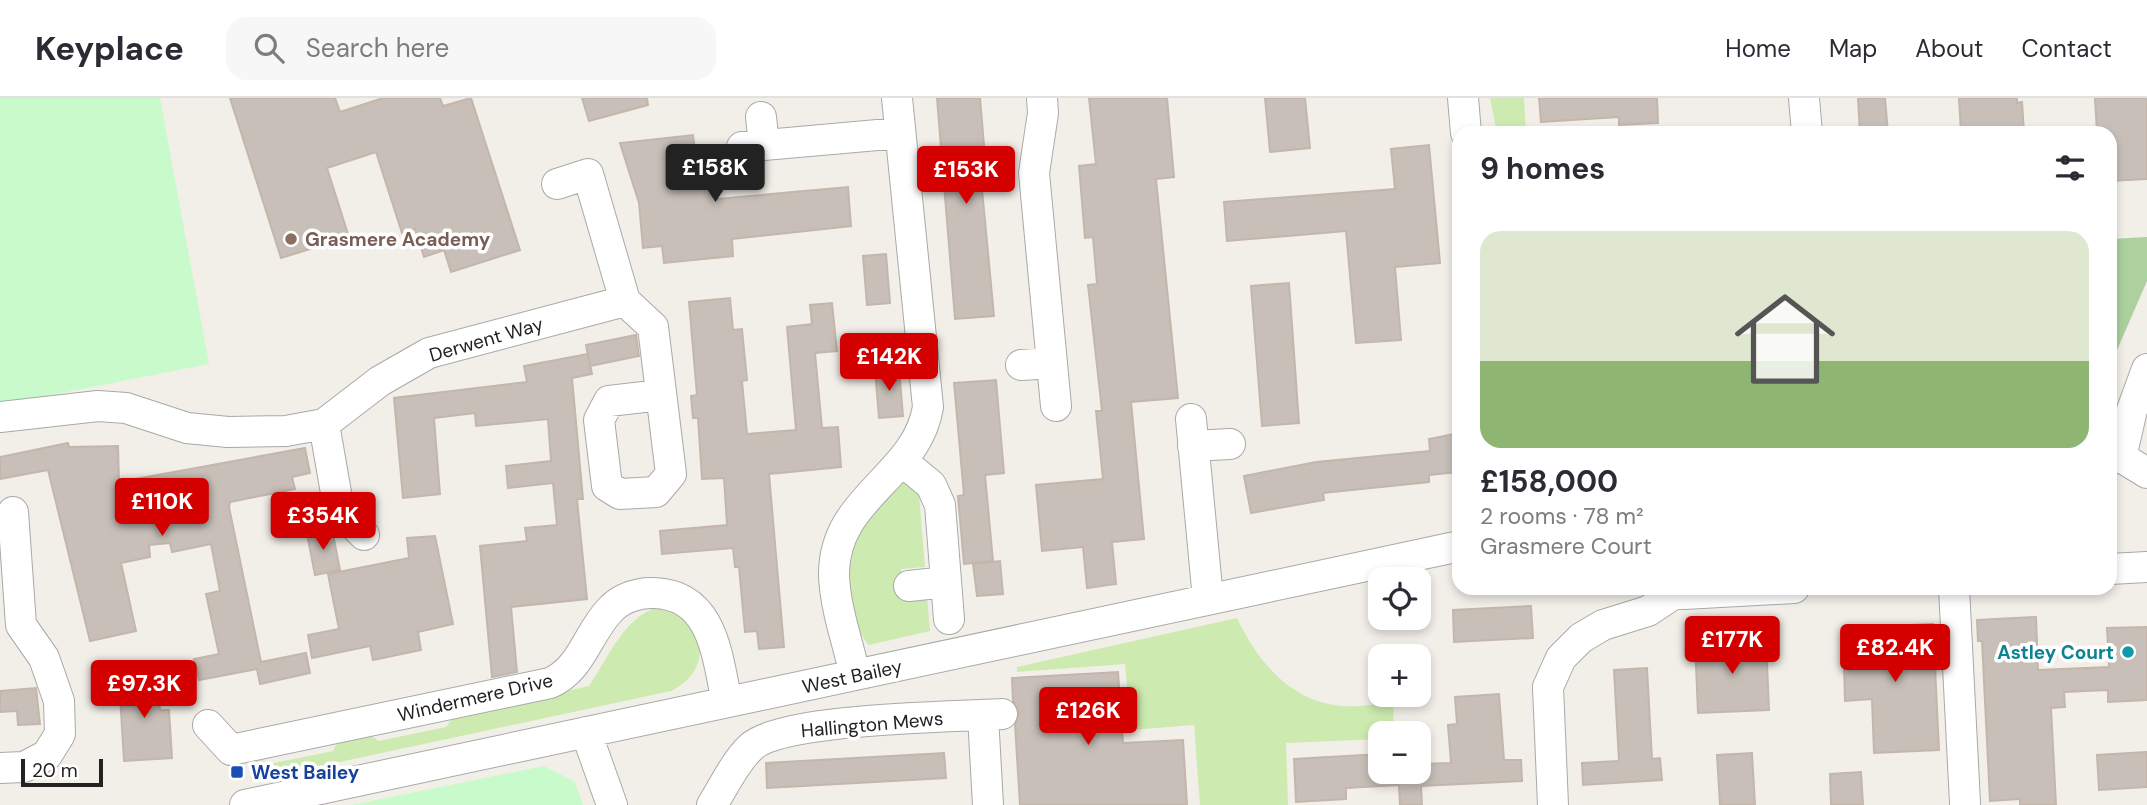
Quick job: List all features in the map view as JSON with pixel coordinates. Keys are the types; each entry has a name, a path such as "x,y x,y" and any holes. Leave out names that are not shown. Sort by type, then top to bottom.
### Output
{"street":[{"path":"855,675 834,576 838,550 856,507 902,461 918,440 928,407 897,98"},
{"path":"1042,98 1043,113 1034,173 1056,406"},
{"path":"1463,98 1465,126"},
{"path":"1804,98 1806,126"},
{"path":"756,136 900,133"},
{"path":"557,184 588,174 625,301 653,327 661,395"},
{"name":"Derwent Way","path":"0,417 98,406 126,408 187,428 229,432 286,431 324,424 380,381 429,352 625,301"},
{"path":"1021,365 1052,363"},
{"path":"2117,455 2147,369"},
{"path":"324,424 339,510 364,535"},
{"path":"1208,599 1192,433 1230,444"},
{"path":"2117,458 2147,473"},
{"path":"902,461 931,485 940,505 948,619"},
{"path":"294,519 339,510"},
{"path":"0,768 24,767 47,755 60,734 60,701 44,658 21,625 10,531"},
{"name":"West Bailey","path":"245,805 1452,547"},
{"path":"2117,569 2147,567"},
{"path":"909,586 946,582"},
{"name":"Windermere Drive","path":"208,725 231,750 550,683 566,676 610,610 628,598 650,593 684,600 700,613 712,634 727,702"},
{"path":"1553,805 1548,687 1561,657 1581,638 1603,625 1648,611 1667,595"},
{"path":"1954,595 1965,803"},
{"name":"Hallington Mews","path":"712,805 751,746 764,738 847,722 992,715 988,805"},
{"path":"586,732 612,805"}],"green space":[{"path":"0,98 160,98 209,364 0,405"},
{"path":"1490,98 1524,98 1526,126 1496,126"},
{"path":"2147,237 2147,281 2117,350 2117,239"},
{"path":"906,483 919,494 925,567 901,569 904,597 927,596 930,631 869,645 855,621 848,590 850,543 855,530 868,512 895,484"},
{"path":"658,607 687,620 695,631 699,644 695,670 671,691 251,781 248,761 259,758 269,764 333,751 337,742 369,734 379,741 446,727 454,716 589,686 626,629 646,612"},
{"path":"1237,618 1264,662 1299,692 1319,701 1341,706 1393,707 1394,721 1368,721 1368,740 1286,743 1288,805 1200,805 1194,725 1131,730 1125,664 1017,672 1017,667"},
{"path":"544,766 575,782 583,805 351,805"}],"building":[{"path":"230,98 335,98 340,112 383,98 440,98 443,106 471,98 520,250 451,272 444,250 424,257 415,229 402,233 376,152 327,168 349,237 281,258"},
{"path":"582,98 647,98 648,105 589,121"},
{"path":"937,98 980,98 985,157 979,158 994,316 955,319"},
{"path":"1089,98 1167,98 1174,177 1156,179 1178,398 1131,402 1144,539 1112,542 1116,584 1087,588 1083,547 1042,551 1036,485 1103,479 1096,411 1102,411 1088,285 1097,284 1093,237 1085,238 1079,166 1096,164"},
{"path":"1265,98 1305,98 1310,148 1270,152"},
{"path":"1539,98 1657,98 1658,123 1619,125 1619,117 1541,122"},
{"path":"1858,98 1885,98 1887,126 1860,126"},
{"path":"1959,98 2017,98 2017,103 2022,102 2024,126 1961,126"},
{"path":"2095,98 2147,98 2147,179 2117,181 2117,126 2097,126"},
{"path":"693,135 695,151 712,150 717,199 848,187 851,226 732,239 733,256 664,263 662,246 643,248 639,203 620,143"},
{"path":"1429,145 1440,263 1395,267 1401,340 1356,343 1346,231 1227,241 1224,202 1395,189 1391,149"},
{"path":"886,254 890,303 867,305 863,256"},
{"path":"1289,283 1299,423 1262,426 1251,286"},
{"path":"730,298 733,330 742,329 747,380 742,381 747,434 796,430 787,327 812,324 810,305 832,303 837,351 815,353 822,428 838,427 841,467 769,474 784,647 759,649 757,631 745,632 739,567 735,567 733,548 662,554 660,531 727,525 724,478 702,479 698,418 693,418 691,396 697,395 689,302"},
{"path":"636,335 639,356 590,366 586,345"},
{"path":"588,354 592,374 572,378 583,499 577,499 587,599 511,607 517,672 492,677 480,546 527,541 525,528 557,525 553,483 508,488 506,466 551,461 548,419 476,426 475,413 434,418 440,494 403,498 394,398 527,382 524,366"},
{"path":"899,368 903,416 879,418 875,370"},
{"path":"996,380 1004,473 985,475 993,561 964,564 958,496 964,495 954,383"},
{"path":"1452,434 1452,473 1429,475 1429,482 1323,493 1324,500 1251,513 1244,476 1316,462 1430,451 1429,439"},
{"path":"68,443 69,447 118,446 119,482 305,448 310,473 292,477 295,489 230,502 229,507 261,662 306,653 310,673 260,684 257,669 199,680 194,659 219,654 206,594 220,591 211,544 172,552 170,543 149,545 150,557 121,563 136,631 90,641 48,470 0,479 0,457"},
{"path":"332,529 340,570 315,575 307,534"},
{"path":"435,536 453,624 418,632 421,650 373,660 370,646 312,658 308,635 339,629 328,574 409,558 407,538"},
{"path":"1000,561 1003,594 977,596 973,564"},
{"path":"1531,606 1533,638 1454,642 1453,610"},
{"path":"2036,617 2038,670 2109,667 2107,628 2147,627 2147,700 2108,702 2108,690 2064,692 2065,707 2051,708 2056,805 2020,805 2020,799 1990,801 1982,641 1978,641 1977,620"},
{"path":"1933,624 1939,750 1874,753 1872,699 1845,701 1843,628"},
{"path":"1766,638 1769,710 1698,713 1695,641"},
{"path":"1647,668 1652,759 1660,758 1662,780 1583,785 1582,763 1619,761 1614,670"},
{"path":"1118,672 1123,743 1183,740 1187,805 1020,805 1015,725 1019,713 1013,701 1012,678"},
{"path":"158,676 160,710 169,710 172,758 124,761 119,679"},
{"path":"36,688 40,724 18,725 17,711 0,712 0,691"},
{"path":"1499,694 1504,760 1521,760 1522,781 1421,786 1422,805 1400,805 1399,785 1346,788 1346,799 1296,802 1294,759 1368,755 1368,784 1431,784 1431,764 1451,763 1448,725 1457,724 1455,697"},
{"path":"2147,752 2147,787 2099,790 2097,755"},
{"path":"944,753 946,778 767,788 766,763"},
{"path":"1752,753 1755,805 1720,805 1717,755"},
{"path":"1861,772 1863,805 1831,805 1830,774"}],"place":[{"name":"Grasmere Academy","path":"291,239"},
{"name":"Astley Court","path":"2128,652"},
{"name":"West Bailey","path":"237,772"}]}
